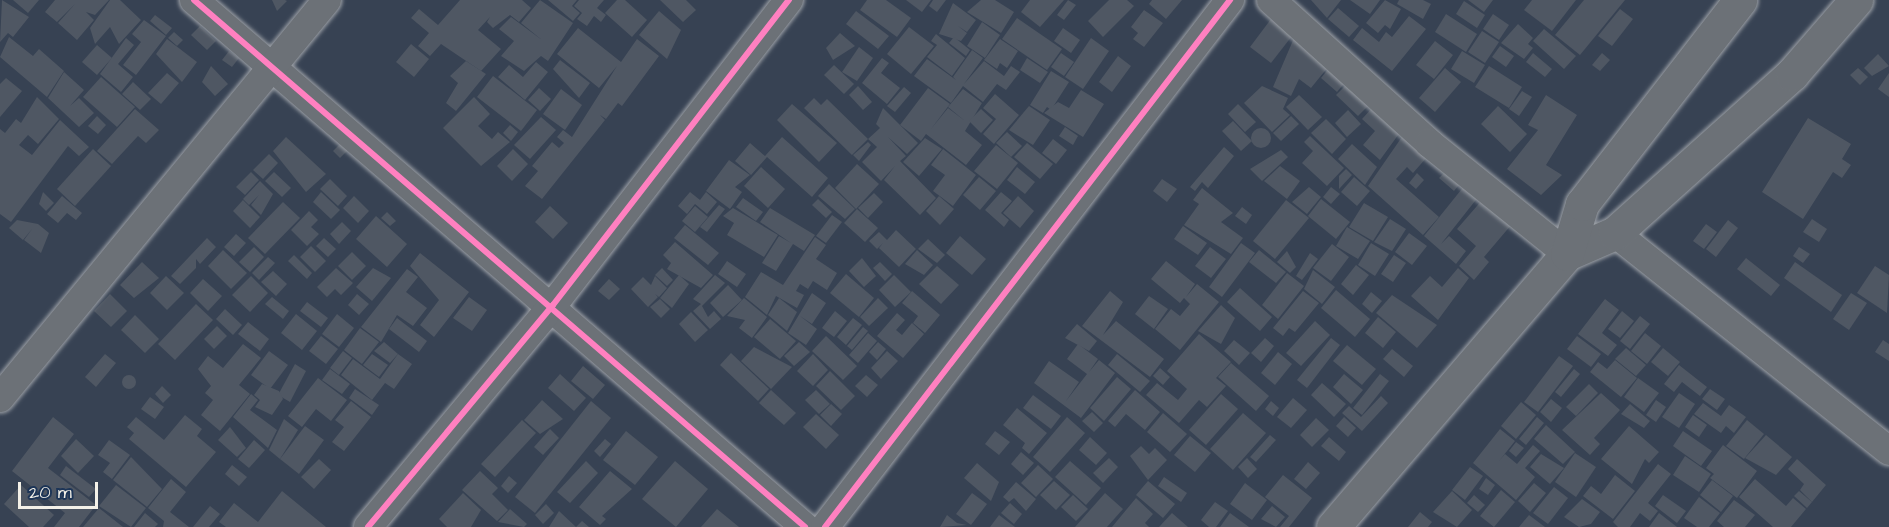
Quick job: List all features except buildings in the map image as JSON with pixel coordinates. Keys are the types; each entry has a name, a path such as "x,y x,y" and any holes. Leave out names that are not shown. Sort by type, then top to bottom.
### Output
{"main road":[{"path":"1333,527 1567,254 1582,204 1740,0"},
{"path":"1567,254 1615,233 1792,74 1850,8"}],"street":[{"path":"194,0 554,305 805,527"},
{"path":"0,398 273,69 327,0"},
{"path":"368,527 554,305 789,0"},
{"path":"825,527 1230,0"},
{"path":"1271,0 1429,143 1567,254"},
{"path":"1615,233 1889,451"}],"cycle path":[{"path":"194,0 805,527"},
{"path":"368,527 553,305 789,0"},
{"path":"825,527 1230,0"}]}
